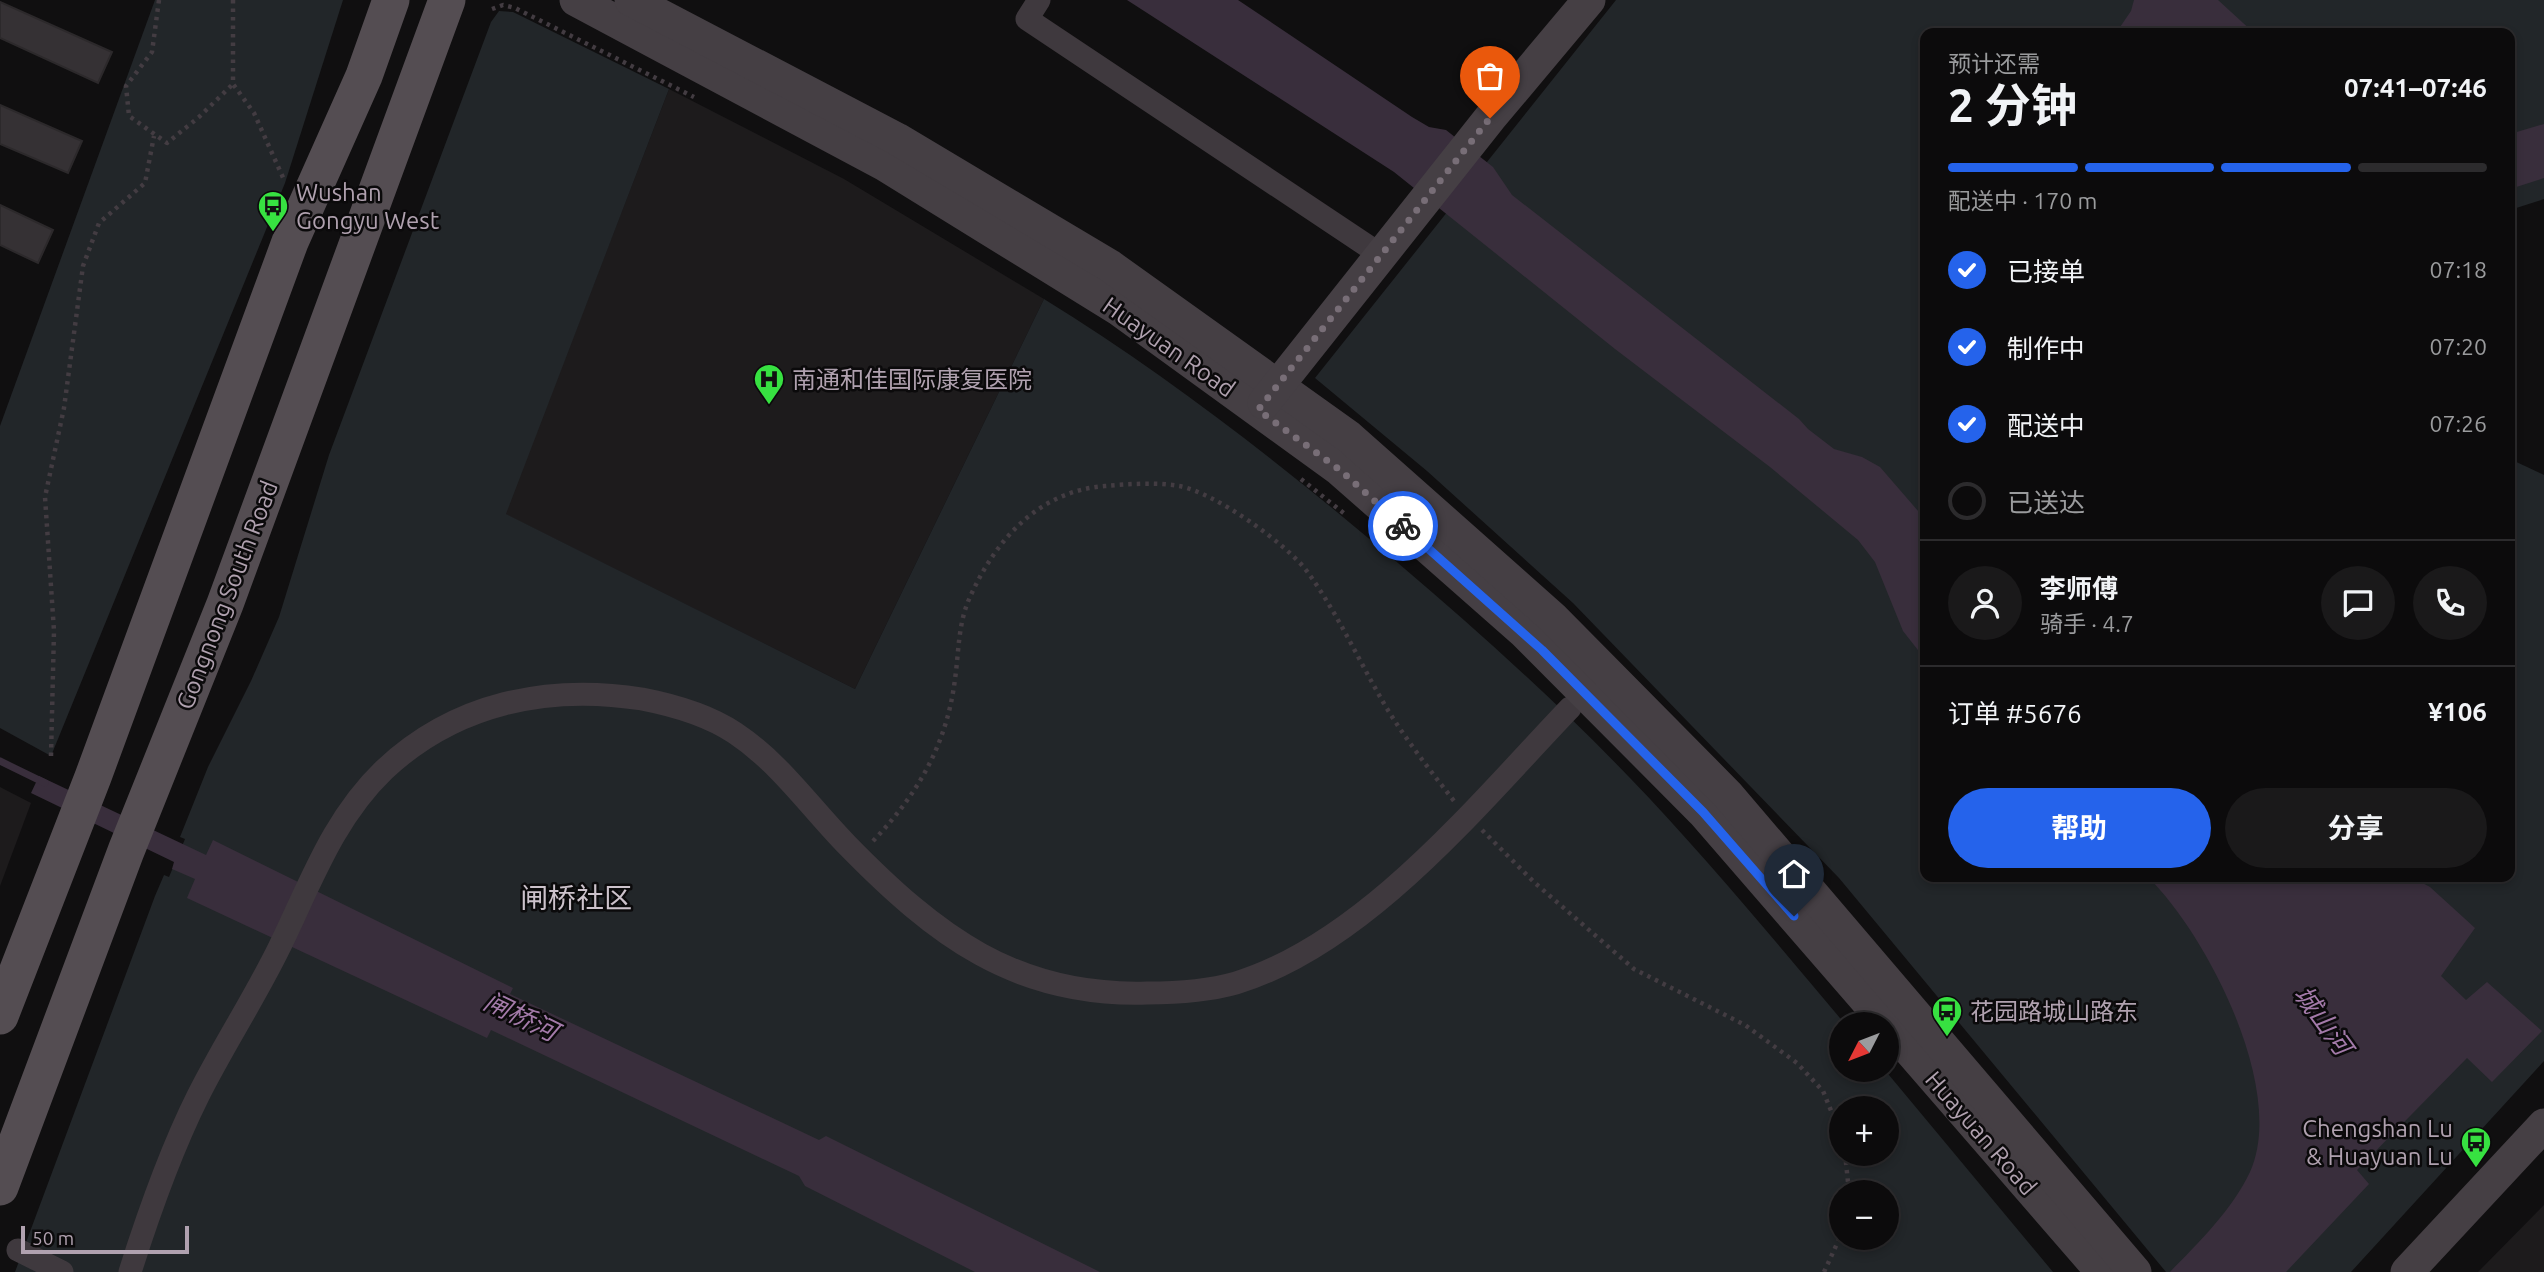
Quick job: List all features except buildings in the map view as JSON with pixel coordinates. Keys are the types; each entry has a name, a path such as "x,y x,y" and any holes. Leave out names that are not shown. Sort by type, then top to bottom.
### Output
{"main road":[{"path":"0,1016 93,777 290,242 364,76 391,0"},
{"name":"Gongnong South Road","path":"0,1187 126,851 225,604 447,0"},
{"name":"Huayuan Road","path":"576,0 897,172 1268,398 1349,437 1553,618 1727,794 2136,1272"},
{"name":"Huayuan Road","path":"631,0 897,139 1110,266 1268,398 1340,470 1524,632 1703,812 2102,1272"},
{"path":"1268,398 1490,118 1589,0"},
{"path":"2407,1272 2544,1125"}],"street":[{"path":"1038,0 1027,19 1381,255"},
{"path":"130,1272 178,1139 198,1096 278,950 344,815 381,773 405,752 449,724 479,711 516,701 569,693 600,692 660,702 689,711 731,730 768,757 788,776 858,857 929,921 976,953 1009,970 1059,985 1118,994 1176,992 1237,982 1280,964 1336,932 1389,892 1570,708"},
{"path":"18,1250 62,1272"}],"path":[{"path":"159,0 152,52 126,86 130,116 167,143 233,84"},
{"path":"226,0 233,2 233,84 254,113 285,183"},
{"path":"492,9 503,5 515,8 702,101"},
{"path":"51,756 54,631 44,497 64,408 83,265 99,223 145,183 154,136"},
{"path":"1297,475 1349,517"},
{"path":"858,857 899,814 930,766 950,713 964,611 993,553 1018,524 1049,501 1066,493 1107,485 1180,486 1212,500 1283,547 1315,584 1418,755 1467,815 1535,883 1634,970 1745,1025 1797,1063 1823,1091 1829,1106"},
{"path":"1824,1272 1834,1250"}],"shaded area":[{"path":"155,0 343,0 285,183 51,756 0,728 0,426"},
{"path":"1616,0 2544,0 2544,199 2515,208 2515,28 1920,28 1920,882 2515,882 2515,461 2544,475 2544,1061 2351,1272 2166,1272 1839,878 1573,603 1427,471 1315,378"},
{"path":"499,11 513,12 669,89 506,514 855,689 1044,299 1181,391 1313,492 1458,615 1574,722 1685,838 1835,1012 1829,1012 1829,1082 1895,1082 2053,1272 15,1272 155,896 164,875 169,877 185,839 180,837 208,767 279,617 329,455 491,22"},
{"name":"南通和佳国际康复医院","path":"669,89 844,179 1044,299 855,689 505,514"},
{"path":"0,787 31,803 0,886"},
{"path":"2544,1205 2544,1272 2478,1272"}],"water":[{"path":"1127,0 1238,0 1412,117 1429,127 1446,130 1493,167 1512,195 1799,419 1808,429 1834,449 1862,457 1880,467 1920,513 1920,653 1903,631 1875,562 1858,540 1770,467 1615,349 1394,172"},
{"path":"2134,0 2218,0 2249,28 2119,28 2131,11"},
{"path":"2544,124 2544,178 2515,187 2515,133"},
{"path":"39,776 206,855 213,840 513,988 510,994 819,1140 826,1136 1100,1272 975,1272 805,1186 799,1176 491,1030 487,1038 187,898 195,879 172,869 174,862 31,793"},
{"name":"城山河","path":"2152,882 2420,882 2430,887 2475,928 2441,976 2466,1000 2487,982 2542,1031 2492,1082 2467,1058 2357,1170 2369,1184 2286,1272 2170,1272 2203,1237 2243,1186 2250,1172 2259,1138 2258,1099 2250,1058 2235,1015 2216,974 2171,903"}],"waterway":[{"name":"闸桥河","path":"0,761 45,783"}],"way so far":[{"path":"1403,526 1340,470 1258,410 1490,118"}],"place":[{"name":"Wushan Gongyu West","path":"273,233"},
{"name":"南通和佳国际康复医院","path":"769,406"},
{"name":"花园路城山路东","path":"1947,1038"},
{"name":"Chengshan Lu & Huayuan Lu","path":"2476,1169"}],"district":[{"name":"闸桥社区","path":"576,897"}],"route":[{"path":"1403,526 1524,632 1703,812 1794,916"}]}
